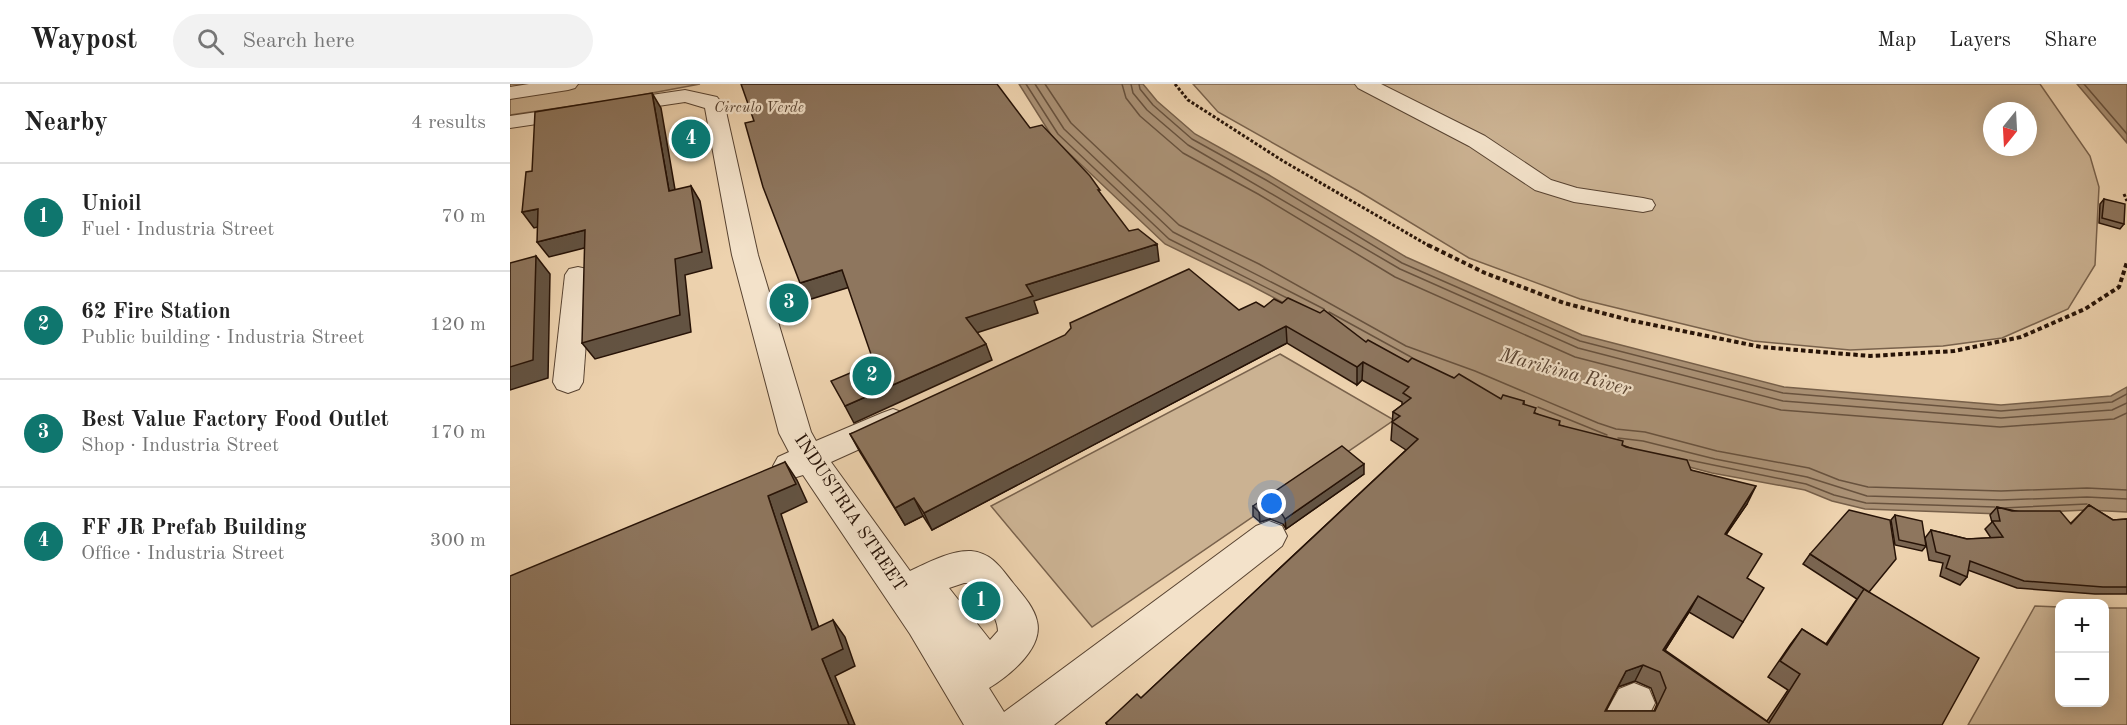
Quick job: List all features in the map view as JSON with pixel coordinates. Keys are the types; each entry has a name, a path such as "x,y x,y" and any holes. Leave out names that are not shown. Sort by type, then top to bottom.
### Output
{"street":[{"path":"513,91 558,84"},
{"path":"1365,84 1477,141 1543,185 1574,195 1643,205"},
{"path":"595,109 622,85"},
{"path":"510,122 666,98 703,90"},
{"name":"INDUSTRIA STREET","path":"703,90 715,106 745,255 795,433 810,459 913,588 974,675"},
{"path":"568,382 578,275"},
{"path":"762,478 810,459 922,408"},
{"path":"1020,725 1269,536"},
{"path":"913,588 956,568 979,569 991,581 1017,620 1018,629 1001,657 974,675 987,725"}],"path":[{"path":"1175,84 1188,100 1283,161 1411,237 1485,273 1564,303 1629,320 1761,347 1870,356 1954,351 2022,337 2085,309 2119,287 2127,261"},
{"path":"2124,194 2127,201"}],"shaded area":[{"name":"Circulo Verde","path":"510,84 700,84 620,99 510,115"},
{"path":"1193,84 2040,84 2090,156 2099,187 2095,265 2068,309 2002,338 1943,346 1850,350 1753,341 1580,299 1469,258 1360,192 1218,112"},
{"path":"1280,354 1394,420 1092,627 991,506"},
{"path":"2035,606 2055,607 2055,707 2109,707 2109,608 2127,608 2127,725 1968,725"}],"water":[{"name":"Marikina River","path":"1019,84 1143,84 1157,101 1195,134 1269,175 1406,257 1582,335 1784,387 2001,405 2111,396 2127,387 2127,512 2087,510 2001,514 1865,509 1832,501 1805,490 1712,473 1640,454 1590,444 1322,323 1165,244 1053,138"},
{"path":"2077,84 2127,84 2127,143"}],"building":[{"path":"741,84 997,84 1030,128 1042,125 1090,176 1129,231 1138,229 1157,244 1026,285 1033,296 966,318 986,344 845,406 831,381 874,363 842,270 800,283 763,187 745,123 754,121"},
{"path":"652,93 669,191 691,186 702,252 675,259 680,315 582,343 585,230 537,242 538,209 522,212 526,172 532,171 535,112"},
{"path":"2104,199 2125,204 2124,224 2102,218"},
{"path":"536,256 533,360 510,367 510,263"},
{"path":"1189,269 1239,310 1256,302 1264,307 1274,299 1282,303 1288,298 1320,313 1324,310 1366,342 1368,340 1408,362 1412,358 1454,378 1459,374 1501,399 1503,395 1524,401 1523,404 1536,408 1534,413 1560,421 1559,425 1623,441 1622,445 1626,447 1687,460 1691,470 1756,486 1725,534 1762,554 1747,578 1764,588 1743,622 1698,596 1663,650 1769,723 1800,674 1780,661 1802,629 1827,645 1864,589 1979,658 1942,725 1108,725 1106,723 1137,694 1141,698 1418,439 1392,422 1400,416 1393,412 1411,398 1403,393 1409,387 1363,362 1357,367 1286,326 924,513 914,498 895,508 850,434 1065,335 1071,328 1070,323","holes":["1643,665 1660,672 1666,688 1655,711 1605,711 1626,671"]},
{"path":"1342,446 1364,464 1285,519 1282,514 1269,509 1259,512 1253,506"},
{"path":"785,462 796,484 768,496 812,630 833,620 843,649 822,659 849,725 510,725 510,576"},
{"path":"2089,505 2113,520 2127,519 2127,587 2024,581 1970,561 1967,577 1946,568 1950,556 1936,552 1931,530 1967,539 2003,537 1992,521 2000,521 1997,507 2012,511 2060,511 2071,524"},
{"path":"1849,510 1890,520 1896,559 1869,592 1810,554"},
{"path":"1895,515 1922,521 1926,546 1899,540"}],"place":[{"name":"FF JR Prefab Building","path":"691,139"},
{"name":"Best Value Factory Food Outlet","path":"789,303"},
{"name":"62 Fire Station","path":"872,376"},
{"name":"Unioil","path":"981,601"}]}
